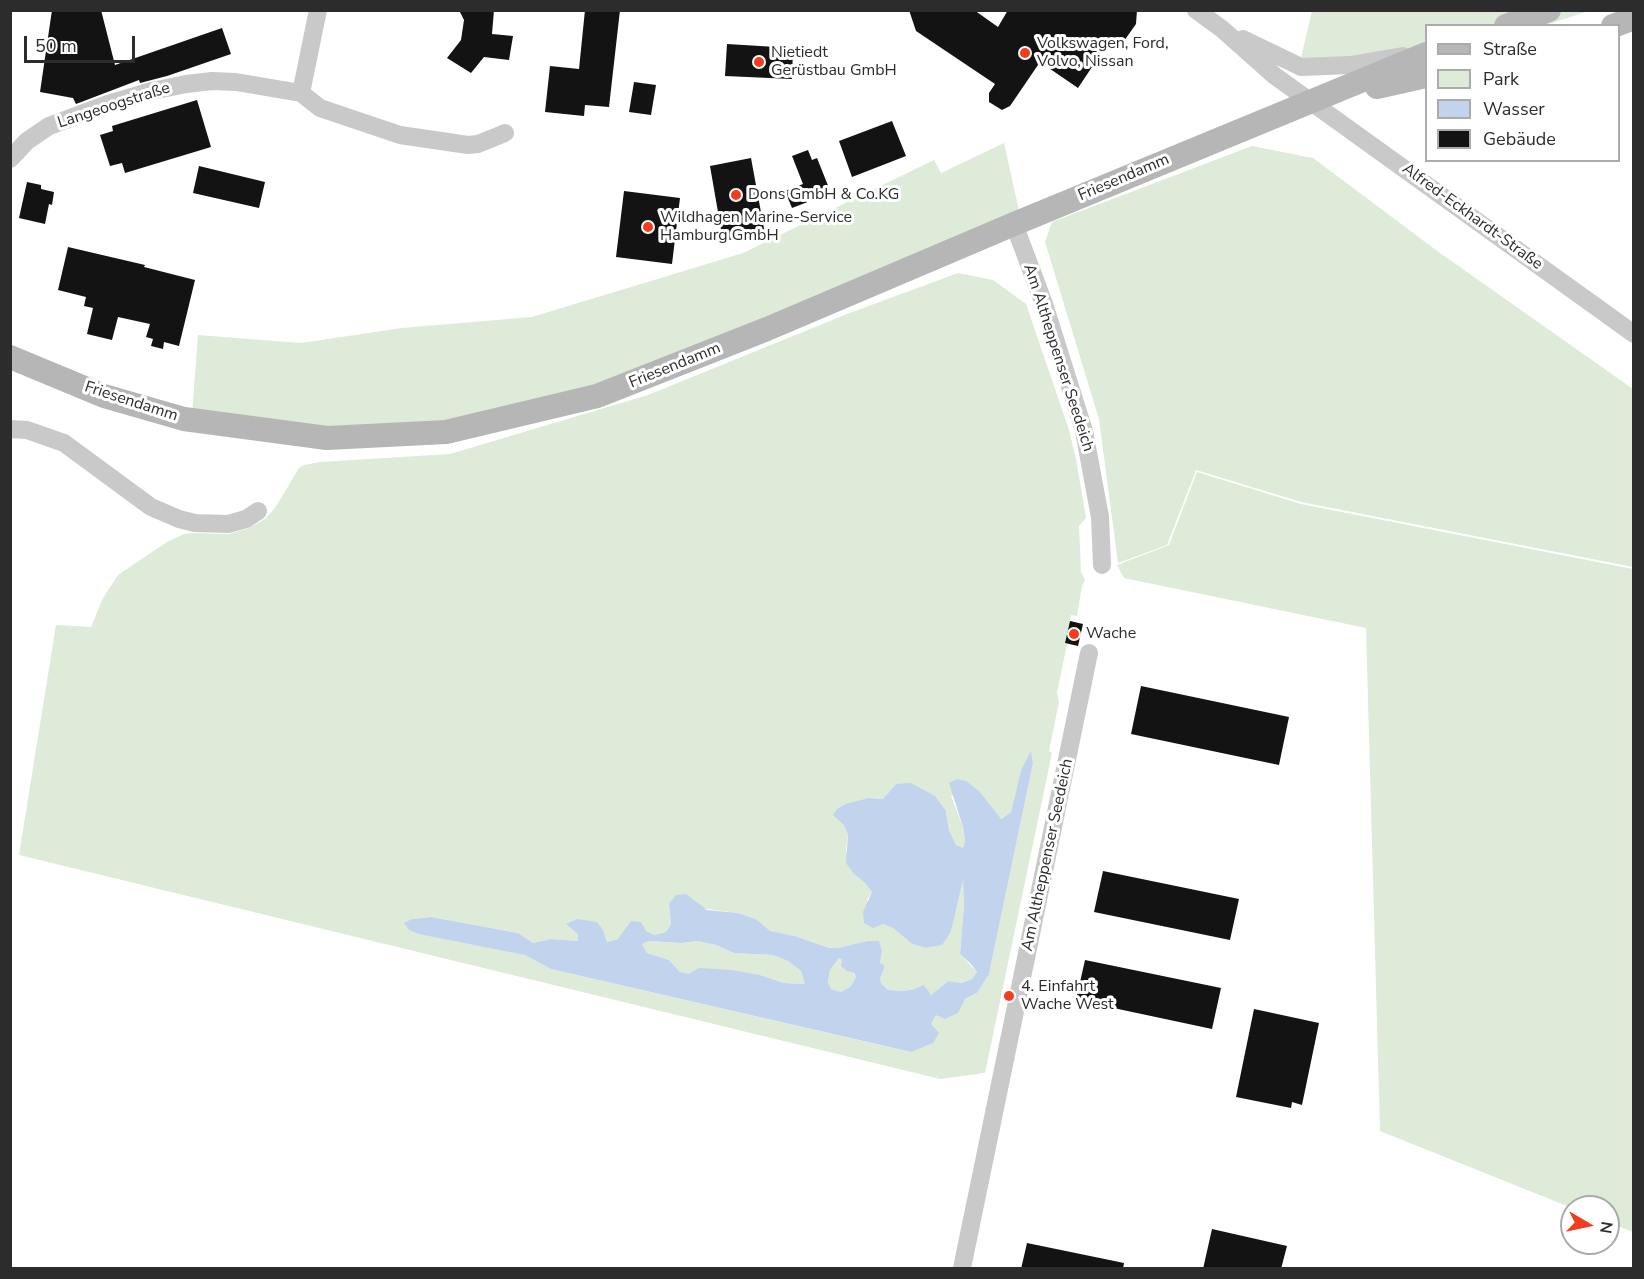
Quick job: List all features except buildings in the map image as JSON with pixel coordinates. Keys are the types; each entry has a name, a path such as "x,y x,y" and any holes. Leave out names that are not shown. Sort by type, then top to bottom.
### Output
{"main road":[{"path":"1511,24 1549,10"},
{"path":"1618,24 1634,18"},
{"name":"Friesendamm","path":"10,357 104,396 184,419 327,438 446,432 597,396 767,329 1425,53"},
{"name":"Friesendamm","path":"1310,102 1425,76"}],"street":[{"path":"300,93 318,10"},
{"path":"1196,10 1222,29"},
{"name":"Friesendamm","path":"1222,29 1301,67 1350,65 1425,53"},
{"name":"Alfred-Eckhardt-Straße","path":"1222,29 1275,76 1310,102 1634,334"},
{"name":"Langeoogstraße","path":"10,159 27,141 49,126 108,104 152,91 212,81 236,82 300,93 320,108 400,135 468,145 478,144 504,133"},
{"name":"Am Altheppenser Seedeich","path":"1014,224 1044,304 1084,431 1100,517 1102,565"},
{"path":"10,429 27,430 64,444 152,507 179,519 195,523 228,524 246,519 258,511"},
{"name":"Am Altheppenser Seedeich","path":"962,1269 1089,653"}],"green space":[{"path":"1312,11 1589,11 1549,24 1425,24 1425,54 1300,62"},
{"path":"1004,143 1020,215 596,390 445,426 327,432 192,416 198,335 301,343 402,328 532,317 743,253 934,160 941,173"},
{"path":"1252,146 1313,158 1440,253 1633,389 1633,567 1301,502 1196,470 1167,545 1118,563 1099,419 1045,242 1052,222"},
{"path":"958,273 993,280 1026,304 1069,430 1076,459 1086,518 1079,526 1081,572 1085,580 1077,616 1071,615 1065,643 1067,644 1057,693 1059,702 1049,751 1052,753 985,1073 940,1079 19,855 56,625 91,627 103,598 118,575 167,542 184,534 229,534 249,528 265,519 275,508 299,468 304,465 450,454 648,395 847,314","holes":["1031,752 1033,763 989,974 977,993 936,1015 910,1052 551,969 525,955 412,919 431,917 518,933 533,943 551,939 578,941 578,934 603,930 607,942 646,931 654,935 666,932 671,924 669,904 738,913 756,919 769,931 795,936 829,948 878,941 882,951 880,963 885,967 879,978 881,983 888,990 915,989 931,995 948,981 960,983 972,979 977,972 960,954 964,905 963,876 951,932 941,945 926,948 912,944 893,928 883,924 867,900 872,892 854,874 846,850 848,835 844,825 869,798 883,799 896,784 946,811 949,830 956,845 963,849 965,841 963,827 951,796 980,792 1000,819 1011,812 1021,770"]},
{"path":"1197,472 1301,504 1633,569 1633,1232 1620,1227 1620,1195 1560,1195 1560,1203 1380,1131 1366,628 1124,578 1117,565 1169,545"},
{"path":"649,941 681,943 698,941 716,945 734,953 773,955 788,961 801,971 806,984 784,983 760,975 680,972 669,960 647,953 642,944"},
{"path":"839,958 842,958 856,977 851,986 841,992 831,989 828,982 830,970"}],"water":[{"path":"1031,751 1033,763 989,974 977,993 965,999 958,1013 945,1019 936,1015 931,1024 939,1033 933,1043 911,1052 551,969 525,955 419,934 409,930 404,923 412,919 431,917 518,933 533,943 551,939 578,941 578,934 566,924 577,919 597,922 607,942 618,939 631,921 641,922 646,931 654,935 666,932 671,924 669,904 676,895 686,894 707,910 738,913 756,919 770,931 795,936 829,948 879,941 882,951 880,963 885,966 880,978 881,983 888,990 902,991 924,985 931,995 948,981 961,983 972,979 977,972 960,954 964,905 963,879 951,932 942,945 926,948 912,944 893,928 883,924 873,928 864,923 863,912 872,892 846,863 848,835 844,825 833,815 837,809 846,804 869,798 883,799 896,784 911,783 935,796 946,811 949,830 956,845 963,848 965,841 963,827 949,783 957,779 966,781 980,792 1001,819 1011,812 1021,770","holes":["649,941 681,943 698,941 716,945 734,953 773,955 788,961 801,971 805,984 784,983 760,975 732,970 699,968 689,974 680,972 669,960 647,953 642,944","839,958 842,959 841,966 854,973 856,977 851,986 841,992 831,989 828,982 830,970"]}],"place":[{"name":"Volkswagen, Ford, Volvo, Nissan","path":"1025,53"},
{"name":"Nietiedt Gerüstbau GmbH","path":"759,62"},
{"name":"Dons GmbH & Co.KG","path":"736,195"},
{"name":"Wildhagen Marine-Service Hamburg GmbH","path":"648,227"},
{"name":"Wache","path":"1074,634"},
{"name":"4. Einfahrt Wache West","path":"1009,996"}]}
